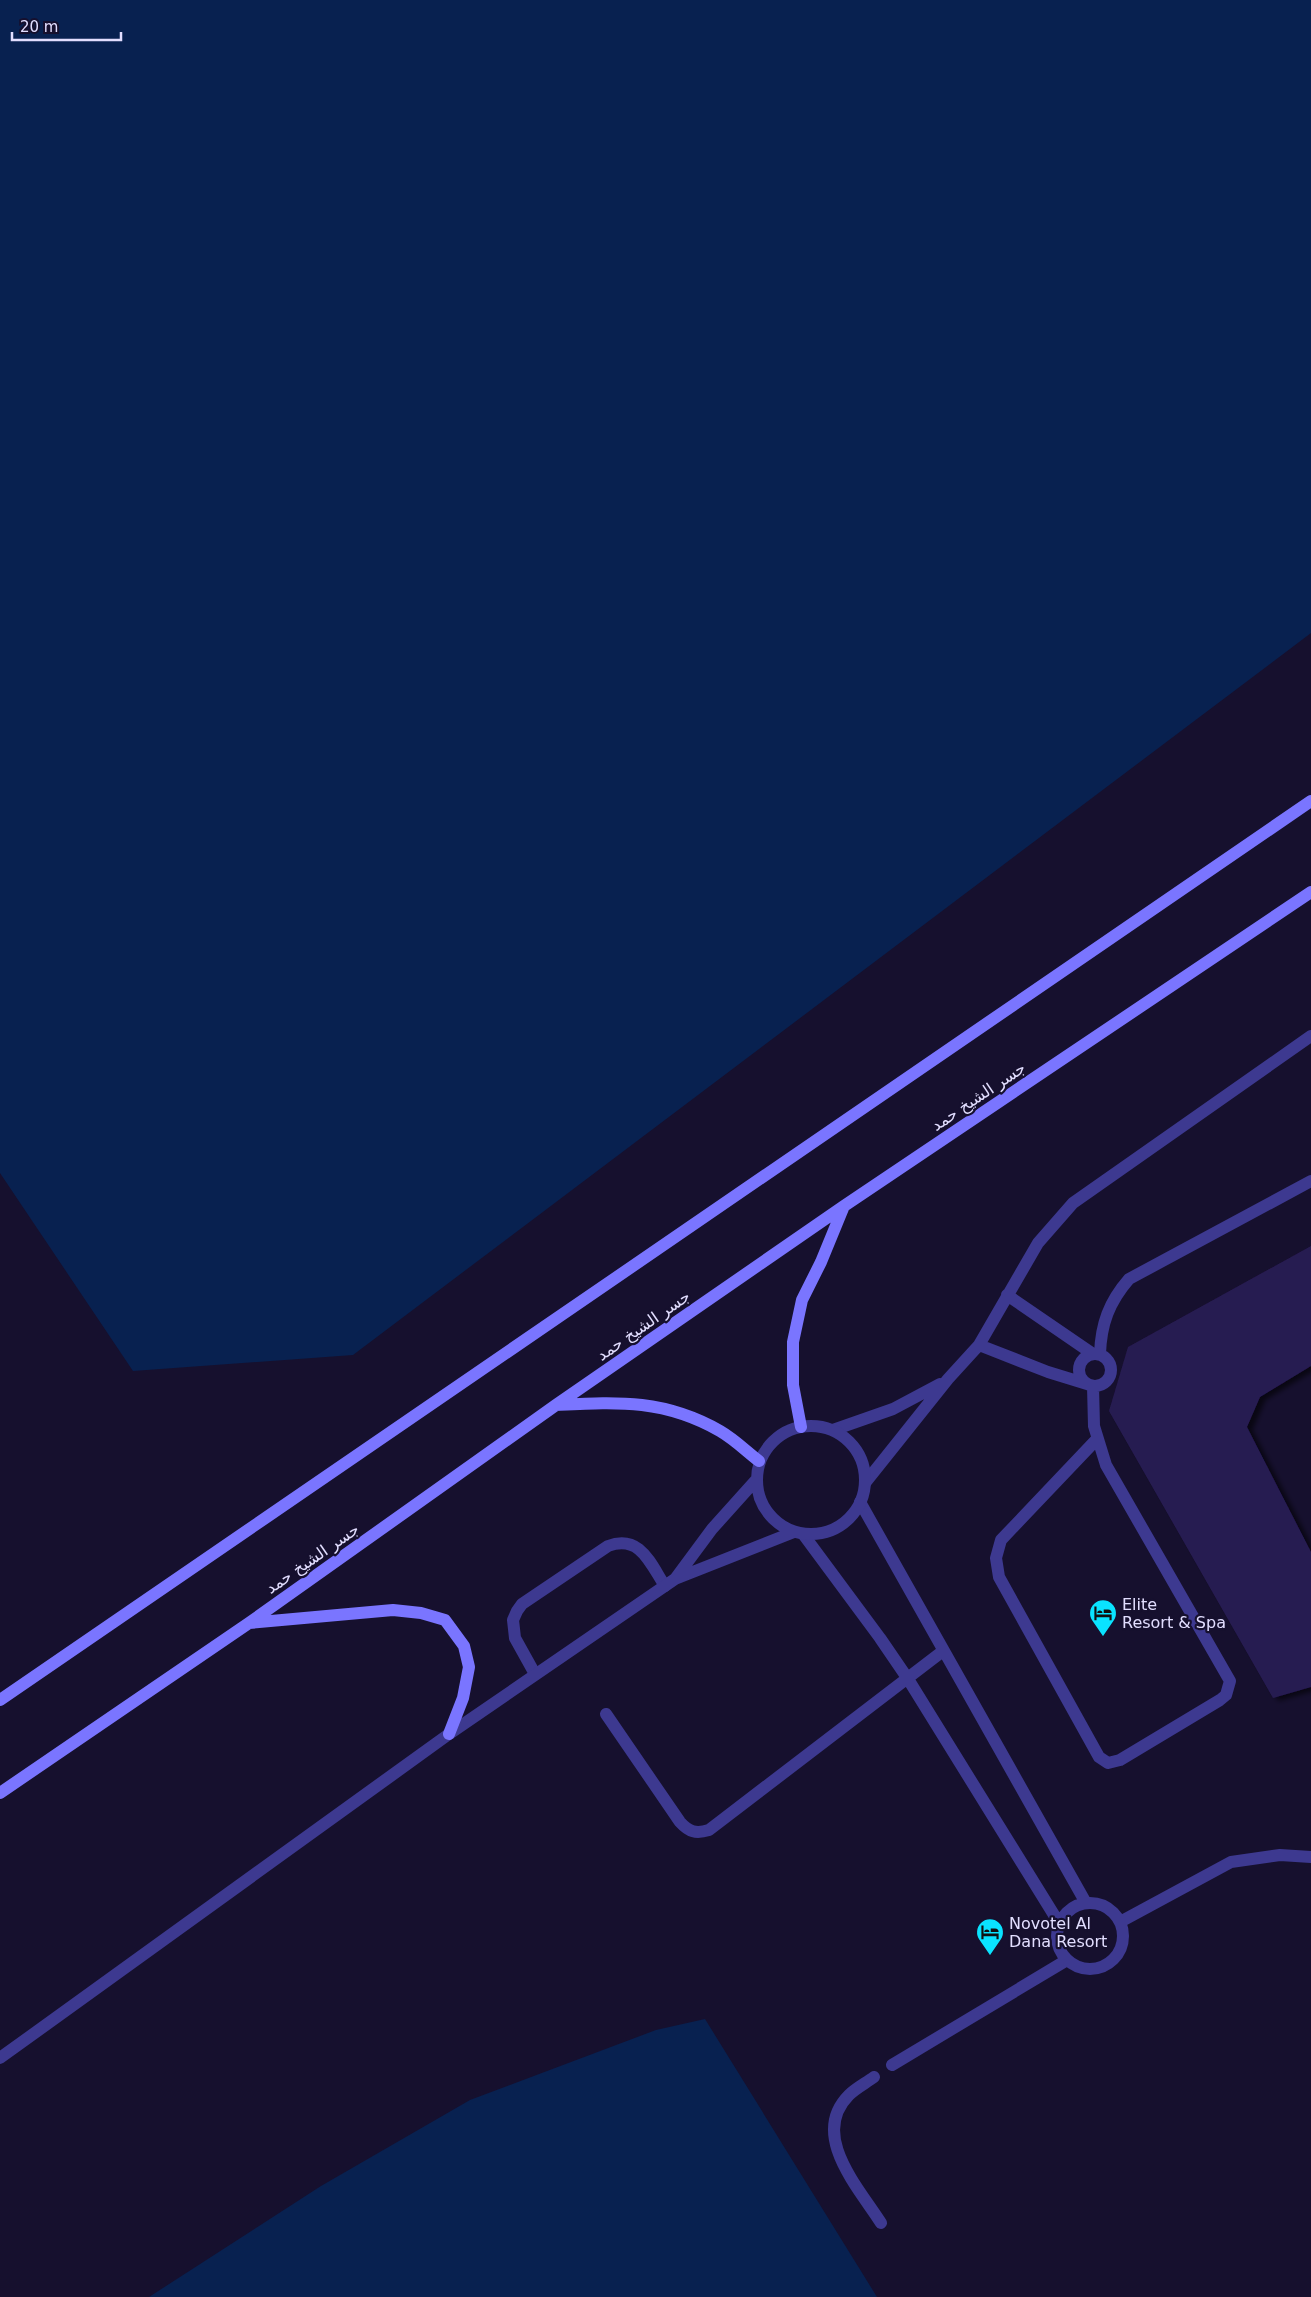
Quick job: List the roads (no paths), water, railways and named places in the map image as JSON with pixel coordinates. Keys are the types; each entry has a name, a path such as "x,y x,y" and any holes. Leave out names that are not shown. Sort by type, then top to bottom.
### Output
{"main road":[{"path":"0,1700 1311,801"},
{"name":"جسر الشيخ حمد","path":"0,1792 249,1623 556,1405 844,1206 1311,892"},
{"path":"801,1427 793,1385 793,1342 802,1300 821,1262 844,1206"},
{"path":"556,1405 634,1403 665,1408 693,1418 721,1432 759,1461"},
{"path":"249,1623 393,1610 421,1613 445,1620 464,1646 469,1667 463,1698 449,1734"}],"street":[{"path":"865,1483 948,1379 979,1345 1038,1244 1073,1203 1311,1036"},
{"path":"1096,1354 1105,1315 1115,1296 1129,1279 1311,1181"},
{"path":"979,1345 1048,1372 1090,1385 1100,1386 1110,1376 1110,1363 1007,1295"},
{"path":"1096,1354 1083,1359 1080,1364 1080,1375 1090,1385 1092,1413 1097,1440 1106,1465 1230,1681 1226,1695 1220,1700 1120,1760 1108,1763 1099,1757 1016,1608 996,1568 1001,1540 1097,1440"},
{"path":"833,1430 893,1409 948,1379"},
{"path":"818,1426 833,1430 847,1440 857,1452 864,1466 865,1483 860,1502 853,1514 843,1524 831,1531 817,1534 798,1533 779,1525 766,1512 759,1497 756,1480 759,1461 769,1446 783,1434 801,1427 818,1426"},
{"path":"670,1582 712,1529 756,1480"},
{"path":"860,1502 1086,1904"},
{"path":"0,2058 449,1734 670,1582 798,1533"},
{"path":"798,1533 880,1638 908,1679 1059,1923"},
{"path":"535,1674 515,1638 513,1629 517,1611 522,1604 538,1593 608,1546 626,1542 641,1550 670,1582"},
{"path":"606,1714 680,1822 694,1833 702,1833 717,1824 944,1651"},
{"path":"1120,1922 1231,1862 1255,1857 1311,1857"},
{"path":"1096,1904 1106,1907 1120,1922 1124,1935 1121,1948 1114,1959 1104,1967 1090,1970 1078,1968 1060,1953 1057,1942 1059,1923 1066,1913 1075,1906 1096,1904"},
{"path":"892,2065 1067,1960"},
{"path":"874,2077 849,2095 841,2106 833,2129 838,2155 881,2223"}],"water":[{"path":"0,0 1311,0 1311,633 353,1355 133,1371 0,1173"},
{"path":"705,2019 877,2297 149,2297 321,2186 470,2100 656,2030"}],"place":[{"name":"Elite Resort & Spa","path":"1103,1637"},
{"name":"Novotel Al Dana Resort","path":"990,1956"}]}
